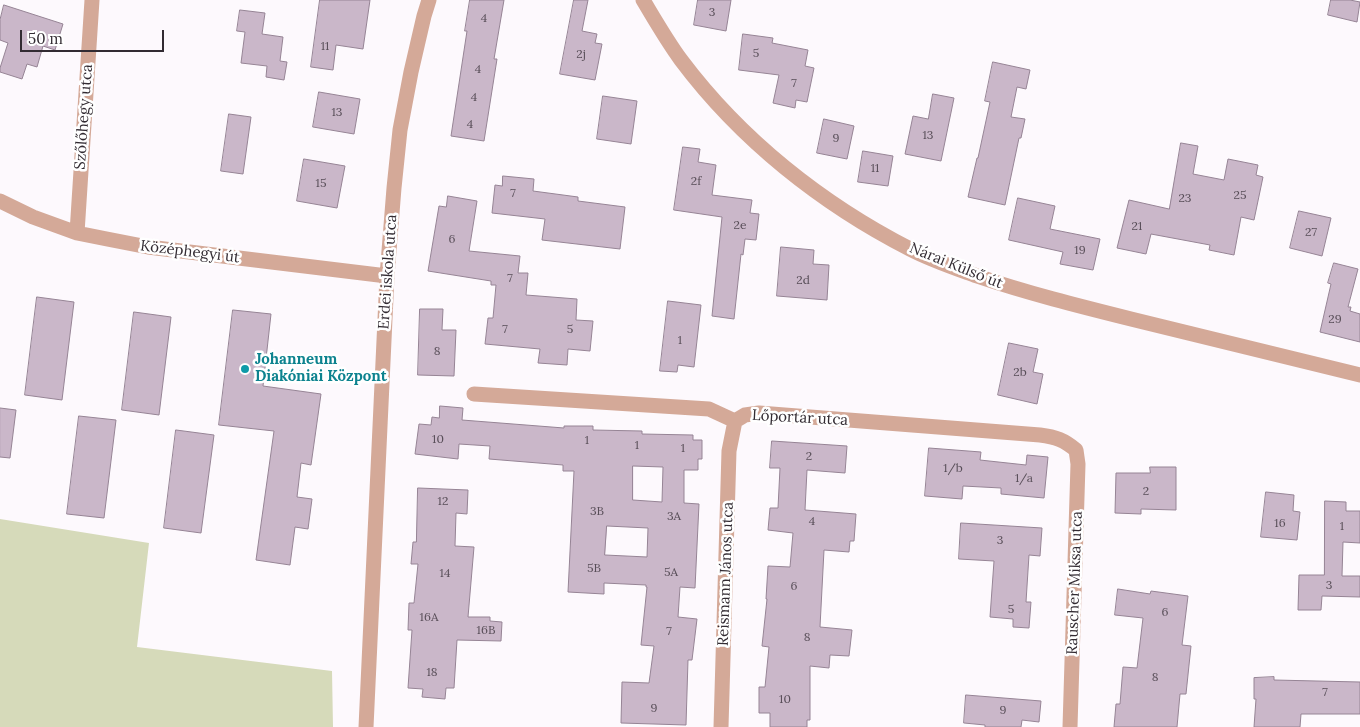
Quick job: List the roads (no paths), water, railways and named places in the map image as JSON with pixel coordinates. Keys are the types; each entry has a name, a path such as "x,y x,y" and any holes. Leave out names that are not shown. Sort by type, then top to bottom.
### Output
{"street":[{"name":"Szőlőhegy utca","path":"77,233 92,0"},
{"name":"Erdei iskola utca","path":"366,727 387,276 400,130 419,35 429,0"},
{"name":"Nárai Külső út","path":"643,0 681,60 745,132 819,194 860,221 912,250 1004,285 1053,300 1360,375"},
{"name":"Középhegyi út","path":"0,202 33,217 77,233 148,247 387,276"},
{"name":"Lőportár utca","path":"474,394 709,409 735,421 745,415 759,413 1040,435 1056,437 1068,443"},
{"name":"Reismann János utca","path":"721,727 729,451 735,421"},
{"name":"Rauscher Miksa utca","path":"1068,443 1076,450 1078,464 1070,727"}],"place":[{"name":"Johanneum Diakóniai Központ","path":"245,369"}]}
